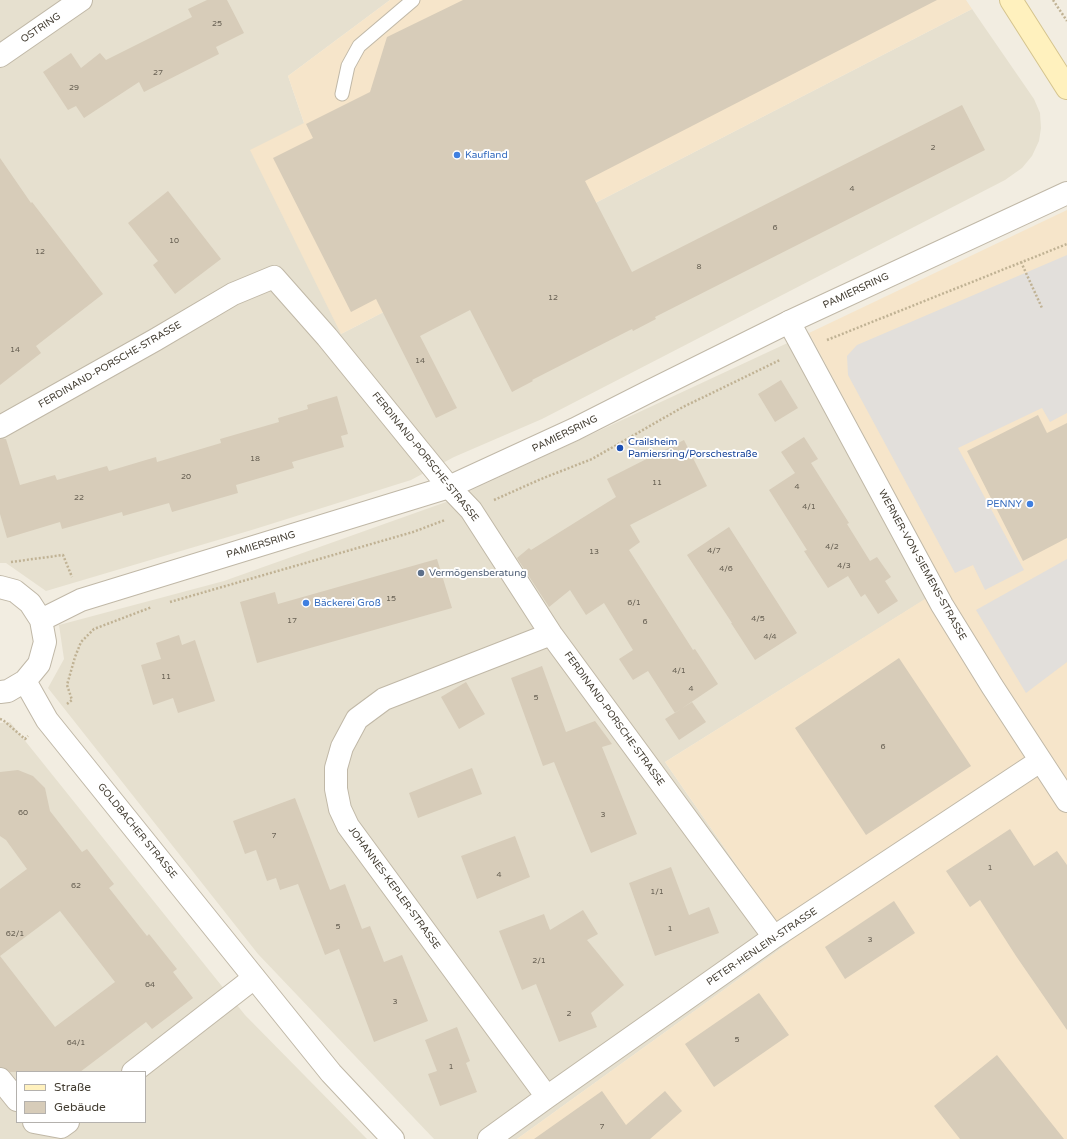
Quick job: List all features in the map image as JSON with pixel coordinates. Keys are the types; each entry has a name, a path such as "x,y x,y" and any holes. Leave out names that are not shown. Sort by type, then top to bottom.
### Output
{"main road":[{"path":"1010,0 1067,88"}],"street":[{"name":"OSTRING","path":"0,56 82,0"},
{"name":"PAMIERSRING","path":"41,620 81,600 449,487 576,430 648,392 789,322 1067,193"},
{"name":"FERDINAND-PORSCHE-STRASSE","path":"0,427 155,340 233,294 274,278 327,337 449,487 471,510 550,634 774,937"},
{"name":"WERNER-VON-SIEMENS-STRASSE","path":"789,322 942,605 1040,761 1067,801"},
{"path":"0,587 14,591 30,603 41,620 45,642 39,664 25,681 8,691 0,692"},
{"name":"JOHANNES-KEPLER-STRASSE","path":"547,1097 348,826 340,808 336,789 336,768 342,747 357,719 384,699 550,634"},
{"name":"GOLDBACHER STRASSE","path":"25,681 47,720 330,1073 393,1139"},
{"name":"PETER-HENLEIN-STRASSE","path":"489,1139 774,937 1040,761"},
{"path":"134,1071 254,978"},
{"path":"0,1079 16,1099"},
{"path":"40,1123 62,1127 67,1123"}],"lane":[{"path":"342,94 348,66 359,46 413,0"}],"path":[{"path":"1053,0 1067,21"},
{"path":"170,602 413,532 471,510 541,479 592,459 683,407 803,350 1067,244"},
{"path":"1021,262 1042,308"},
{"path":"7,563 64,555 94,629"},
{"path":"47,720 72,700 67,685 81,642 94,629 155,606"}],"shaded area":[{"path":"0,0 390,0 288,76 304,123 341,334 972,9 1034,99 1040,113 1041,128 1039,141 1032,156 1022,168 1005,180 542,419 454,457 411,480 255,529 46,591 6,563 0,563"},
{"name":"Kaufland","path":"390,0 966,0 972,9 341,334 250,150 304,123 288,76"},
{"path":"1067,210 1067,1139 517,1139 790,942 665,762 944,587 809,333"},
{"path":"1067,255 1067,413 1050,422 1042,408 958,448 1024,570 985,590 973,565 955,573 848,375 847,356 857,345"},
{"path":"809,333 945,587 665,762 790,942 517,1139 434,1139 258,954 48,688 64,659 59,625 224,581 446,502"},
{"path":"1067,559 1067,662 1026,693 976,610"},
{"path":"10,722 245,1015 367,1139 0,1139 0,723"}],"building":[{"path":"207,0 227,0 244,33 216,47 219,54 144,92 139,82 84,118 76,106 68,110 43,72 71,53 81,68 100,53 106,60 192,17 188,9"},
{"name":"Kaufland","path":"463,0 937,0 585,181 632,272 962,105 985,150 655,317 656,319 633,331 632,329 532,380 533,381 512,392 470,310 420,336 457,408 436,418 376,299 351,312 273,158 313,138 306,124 370,92 387,37"},
{"path":"0,158 31,203 32,202 103,294 36,346 41,353 0,385"},
{"path":"168,191 221,259 175,294 153,265 158,261 128,223"},
{"path":"781,380 798,408 775,422 758,394"},
{"path":"337,396 348,434 341,436 344,447 292,462 294,468 236,485 238,493 172,512 169,503 123,516 122,512 62,529 60,522 7,538 0,514 0,439 6,439 20,485 55,475 57,480 107,466 109,471 156,457 157,462 221,443 220,439 279,422 278,418 308,409 307,405"},
{"name":"PENNY","path":"1038,415 1047,433 1067,423 1067,538 1023,561 967,451"},
{"path":"804,437 818,459 811,463 849,523 847,524 870,561 877,557 891,577 885,581 898,601 878,614 865,594 861,597 848,576 828,588 804,551 807,550 769,490 795,473 781,452"},
{"path":"684,440 707,486 630,525 640,542 629,550 693,650 695,649 718,684 675,713 648,671 633,680 619,659 633,650 604,603 586,615 570,590 549,607 517,558 529,548 531,550 616,497 607,479"},
{"path":"729,527 797,633 755,660 687,555"},
{"path":"437,559 452,608 257,663 240,602 275,592 278,604"},
{"path":"179,635 182,645 195,640 215,701 178,713 173,698 153,705 141,665 161,659 156,643"},
{"path":"899,658 971,766 866,835 795,728"},
{"path":"542,666 566,732 595,721 612,744 602,747 637,834 591,853 554,762 543,766 511,678"},
{"path":"466,682 485,714 459,729 441,697"},
{"path":"692,702 706,722 679,740 665,719"},
{"path":"472,768 482,794 418,818 409,793"},
{"path":"18,770 33,776 45,788 50,811 82,852 87,849 114,884 109,888 147,936 149,934 177,969 173,972 193,998 152,1029 146,1022 81,1071 10,1072 5,1068 0,1067 0,956 0,889 27,869 6,840 0,836 0,772","holes":["60,911 115,982 55,1027 0,956"]},
{"path":"295,798 330,890 345,884 362,929 370,926 384,962 402,955 428,1021 374,1042 339,949 325,955 298,884 280,890 276,878 267,881 256,850 245,854 233,821"},
{"path":"1010,829 1034,866 1057,851 1067,865 1067,1030 1016,956 980,900 970,907 946,871"},
{"path":"515,836 530,877 477,899 461,856"},
{"path":"671,867 689,915 709,907 719,933 655,956 629,883"},
{"path":"894,901 915,933 845,979 825,947"},
{"path":"583,910 598,934 587,940 624,985 591,1013 597,1027 559,1042 536,984 522,990 499,931 544,914 550,930"},
{"path":"759,993 789,1035 714,1087 685,1044"},
{"path":"457,1027 470,1061 466,1063 477,1092 440,1106 428,1074 437,1071 425,1040"},
{"path":"997,1055 1064,1139 960,1139 934,1106"},
{"path":"602,1091 626,1125 665,1091 682,1111 650,1139 534,1139"}],"place":[{"name":"Kaufland","path":"457,155"},
{"name":"Crailsheim Pamiersring/Porschestraße","path":"620,448"},
{"name":"PENNY","path":"1030,504"},
{"name":"Vermögensberatung","path":"421,573"},
{"name":"Bäckerei Groß","path":"306,603"}]}
